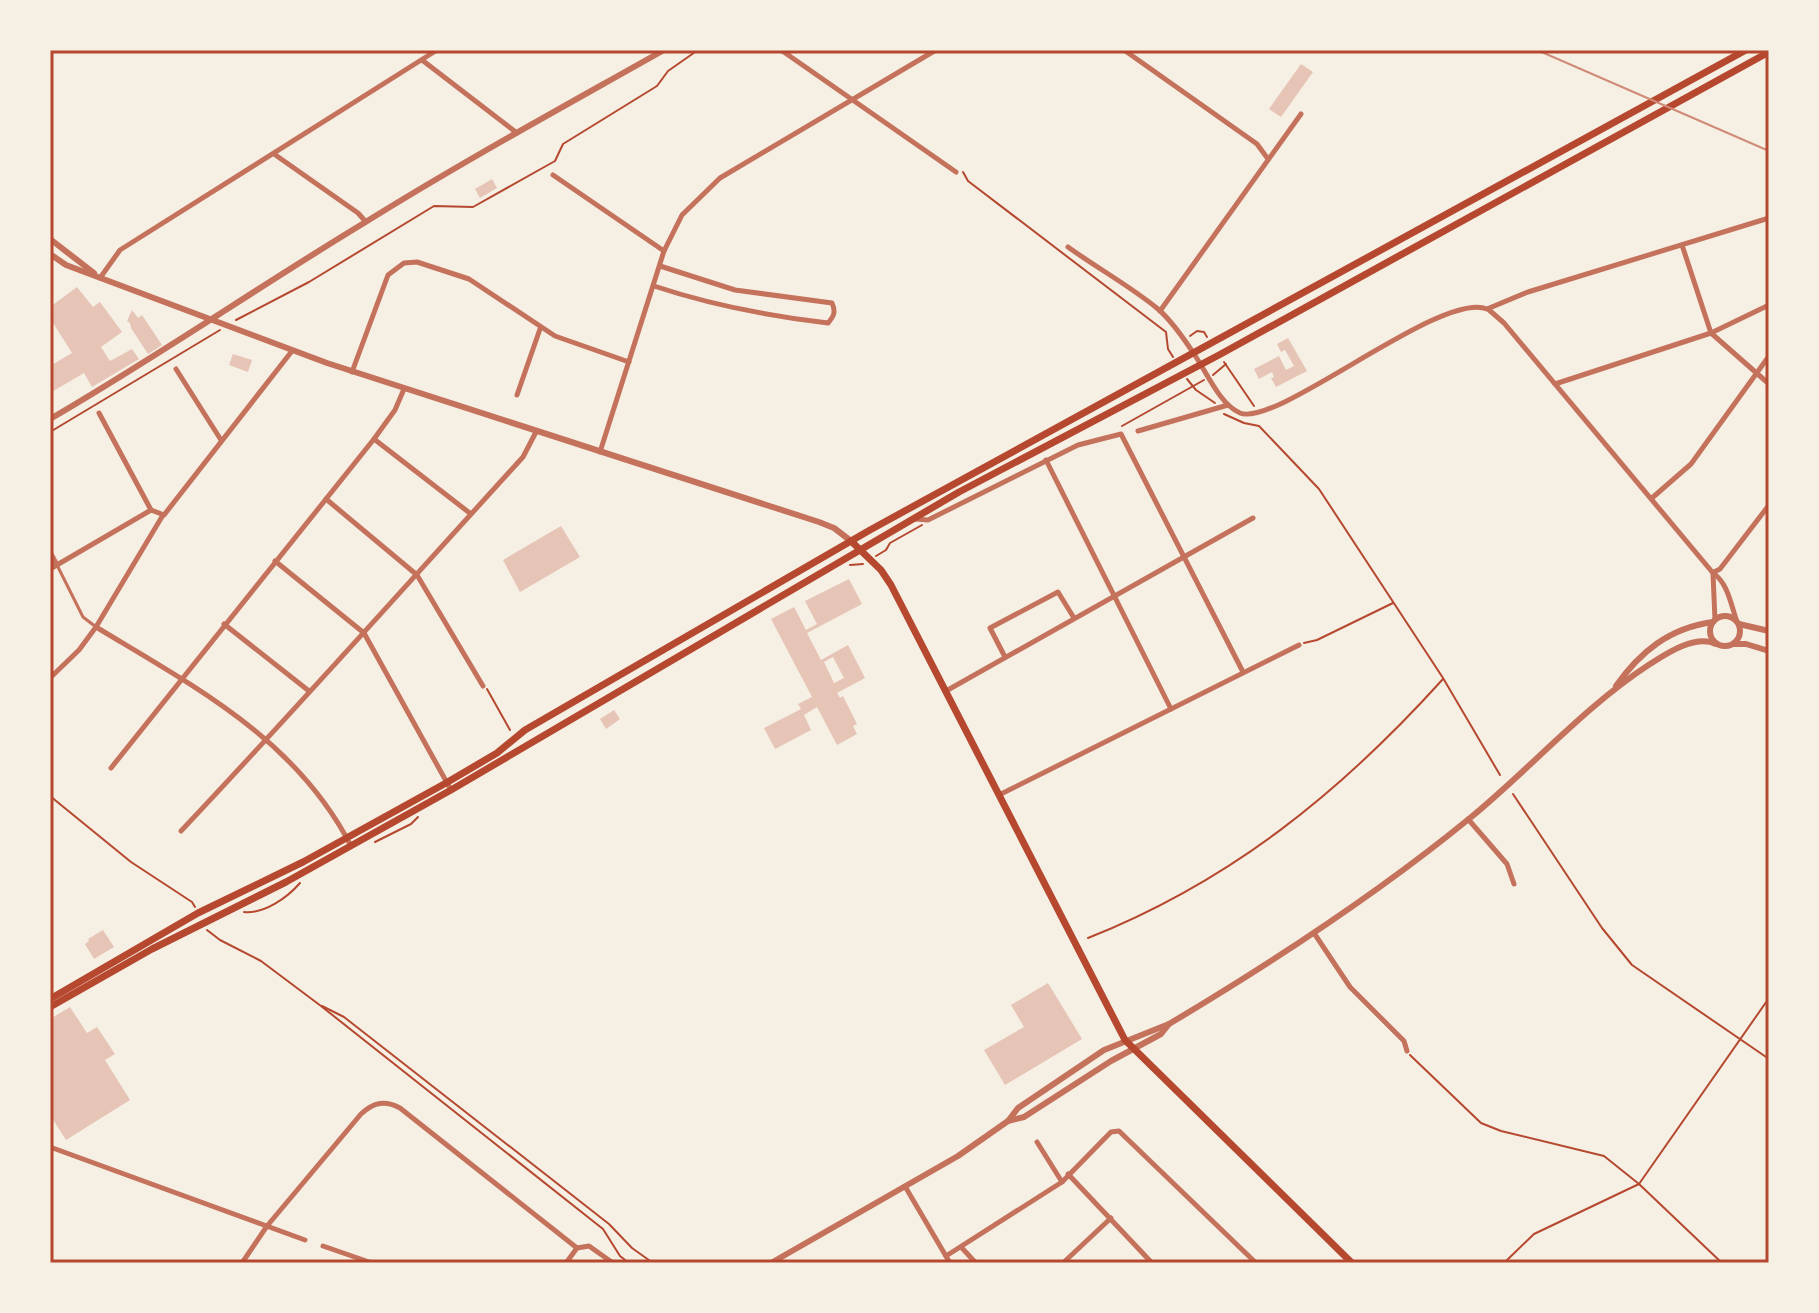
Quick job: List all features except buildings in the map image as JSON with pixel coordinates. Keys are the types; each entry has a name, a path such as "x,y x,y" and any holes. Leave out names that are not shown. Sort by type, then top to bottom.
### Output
{"main road":[{"path":"50,999 198,913 448,787 525,730 851,541 1746,50"},
{"path":"50,1007 152,949 351,846 971,486 1201,365 1769,52"},
{"path":"851,541 881,570 891,585 1125,1040 1352,1263"}],"street":[{"path":"100,278 120,250 437,50"},
{"path":"50,419 167,350 209,319 366,222 664,50"},
{"path":"781,50 956,172"},
{"path":"600,453 664,251 682,215 720,178 850,98 936,50"},
{"path":"1124,50 1257,144 1268,159"},
{"path":"422,60 517,133"},
{"path":"1160,311 1301,114"},
{"path":"274,154 358,213 366,222"},
{"path":"553,175 664,251"},
{"path":"1487,309 1528,292 1769,218"},
{"path":"50,239 100,278"},
{"path":"1682,245 1711,333 1769,384"},
{"path":"1068,247 1160,311 1228,405 1247,415 1259,413 1444,316 1473,306 1487,309 1504,323 1724,583 1740,635 1733,644"},
{"path":"50,254 66,265 292,351 819,522 834,528 851,541"},
{"path":"352,372 388,275 404,263 417,262 469,279 540,329 629,362"},
{"path":"654,286 764,316 828,323 834,316 832,303 735,290 660,266"},
{"path":"1555,384 1711,333 1769,305"},
{"path":"517,395 540,329"},
{"path":"50,678 79,650 164,515 292,351"},
{"path":"1652,498 1691,464 1769,356"},
{"path":"176,369 221,440"},
{"path":"111,768 374,439 395,410 404,389"},
{"path":"1138,431 1228,405"},
{"path":"99,413 151,510 164,515"},
{"path":"181,831 523,457 536,432"},
{"path":"914,519 928,520 1078,445 1121,434 1243,672"},
{"path":"374,439 471,514"},
{"path":"1046,460 1171,709"},
{"path":"326,499 417,575 483,686"},
{"path":"1713,573 1720,569 1769,505"},
{"path":"50,569 151,510"},
{"path":"946,691 1253,518"},
{"path":"50,552 83,617 221,703 268,739 316,792 351,846"},
{"path":"275,561 364,633 448,787"},
{"path":"1713,573 1714,621 1710,634 1716,644"},
{"path":"1005,657 990,628 1058,592 1074,618"},
{"path":"1613,690 1628,670 1655,644 1692,627 1729,616 1738,623 1769,631"},
{"path":"224,624 309,691"},
{"path":"771,1263 906,1188 1008,1121 1018,1108 1104,1050 1169,1024 1314,933 1468,819 1613,690 1649,664 1695,641 1705,640 1727,646 1746,644 1769,651"},
{"path":"999,795 1299,645"},
{"path":"1468,819 1507,864 1514,884"},
{"path":"1314,933 1350,987 1404,1041 1407,1051"},
{"path":"1008,1121 1024,1117 1111,1061 1161,1034 1169,1024"},
{"path":"242,1263 267,1226 361,1114 375,1104 387,1102 400,1108 577,1248"},
{"path":"946,1256 1062,1182 1111,1132 1119,1131 1256,1263"},
{"path":"1037,1142 1062,1182"},
{"path":"50,1147 305,1240"},
{"path":"1068,1174 1152,1263"},
{"path":"906,1188 950,1263"},
{"path":"1063,1263 1111,1218"},
{"path":"323,1246 372,1263"},
{"path":"566,1263 577,1248 589,1246 613,1263"},
{"path":"961,1247 975,1263"},
{"path":"968,1263 975,1263"}],"path":[{"path":"50,432 434,206 473,207 555,161 563,144 657,86 668,71 698,50"},
{"path":"968,181 1166,332 1168,349"},
{"path":"1121,434 1123,424 1221,371 1226,364 1259,413"},
{"path":"1259,426 1319,489 1443,678 1500,775"},
{"path":"886,550 890,543 928,520"},
{"path":"1299,645 1317,640 1394,603"},
{"path":"1088,938 1176,899 1242,859 1295,821 1361,765 1443,678"},
{"path":"483,686 510,730"},
{"path":"1513,794 1602,928 1632,965 1769,1059"},
{"path":"50,796 131,862 192,902 198,913"},
{"path":"204,922 207,930 220,940 261,961 321,1006 603,1229 620,1256 629,1263"},
{"path":"1504,1263 1534,1234 1639,1184 1769,998"},
{"path":"321,1006 344,1017 609,1224 632,1248 653,1263"},
{"path":"1407,1051 1481,1123 1501,1131 1604,1156 1639,1184 1722,1263"}],"railway":[{"path":"1537,50 1769,151"}]}
